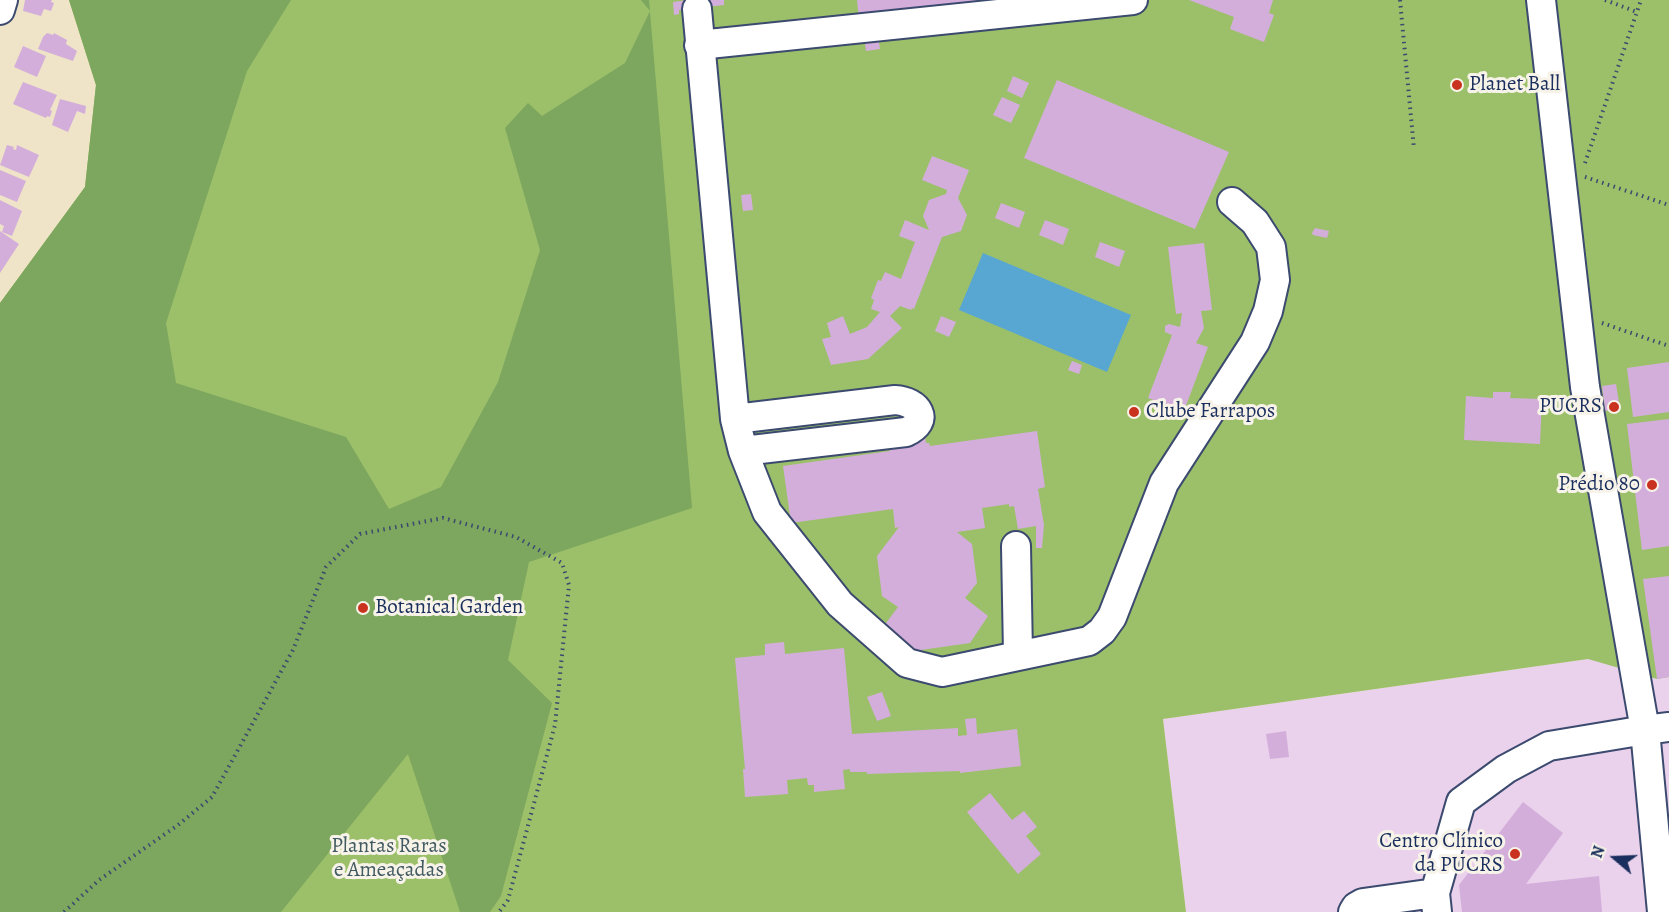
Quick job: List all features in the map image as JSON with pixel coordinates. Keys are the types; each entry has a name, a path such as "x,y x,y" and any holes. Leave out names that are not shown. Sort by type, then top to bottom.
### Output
{"street":[{"path":"0,10 3,0"},
{"path":"699,45 1133,0"},
{"path":"1540,0 1585,387 1657,728 1662,912"},
{"path":"697,9 735,419 743,451 767,512 840,604 907,663 942,672 1018,654 1089,641 1102,631 1112,617 1164,483 1255,342 1268,310 1275,280 1271,246 1255,222 1232,202"},
{"path":"735,419 895,400 907,401 919,413 914,428 906,432 743,451"},
{"path":"1016,546 1018,654"},
{"path":"1353,912 1363,903 1436,903 1461,802 1506,769 1549,746 1657,728"}],"path":[{"path":"1400,0 1414,149"},
{"path":"1605,0 1637,12"},
{"path":"1585,165 1641,0"},
{"path":"1581,176 1669,204"},
{"path":"1593,320 1669,346"},
{"path":"64,912 99,880 178,825 212,797 293,650 326,567 360,534 443,518 516,537 562,563 569,585 555,725 508,900 499,912"}],"shaded area":[{"name":"PUCRS","path":"1669,0 1669,912 1186,912 1163,719 1588,659"}],"green space":[{"name":"Plantas Raras e Ameaçadas","path":"69,0 1669,0 1669,677 1657,679 1588,659 1163,719 1186,912 0,912 0,303 85,187 96,85"},
{"path":"69,0 291,0 247,71 166,323 176,383 346,437 389,509 441,487 498,382 540,250 505,128 528,103 542,116 625,63 650,11 692,508 529,562 508,660 552,703 501,896 490,912 460,912 408,754 281,912 0,912 0,303 85,187 96,85"},
{"path":"641,0 649,0 650,11"}],"water":[{"path":"983,253 1131,315 1107,372 959,310"}],"building":[{"path":"25,0 52,0 51,2 54,3 51,11 44,9 41,16 23,11"},
{"path":"724,0 724,5 679,10 679,14 674,15 673,2"},
{"path":"857,0 976,0 976,7 859,19"},
{"path":"1189,0 1273,0 1269,13 1274,15 1264,42 1230,29 1234,17"},
{"path":"47,33 53,35 54,33 67,40 66,44 77,51 73,61 38,49"},
{"path":"878,35 880,49 866,51 864,37"},
{"path":"23,46 46,56 37,77 14,67"},
{"path":"1013,76 1029,83 1022,98 1007,91"},
{"path":"1057,80 1229,152 1195,229 1024,158"},
{"path":"23,82 57,95 50,110 52,111 50,117 46,118 13,104"},
{"path":"1002,97 1020,105 1011,123 993,115"},
{"path":"60,99 86,106 85,114 77,111 68,132 52,125"},
{"path":"7,145 16,150 17,145 39,155 29,177 0,165"},
{"path":"932,156 969,170 958,198 967,215 961,231 942,237 914,309 900,306 890,316 902,328 868,359 831,365 822,339 831,337 827,323 843,316 850,334 867,327 880,312 871,309 874,300 871,298 878,280 881,281 885,272 901,279 915,242 899,236 905,220 929,230 923,216 929,200 946,194 947,190 922,180"},
{"path":"0,170 26,181 17,202 0,195"},
{"path":"751,194 753,210 743,211 741,195"},
{"path":"0,200 22,211 12,236 2,232 4,226 0,224"},
{"path":"1001,203 1025,212 1019,228 995,218"},
{"path":"1045,220 1069,229 1063,245 1039,235"},
{"path":"1315,228 1329,231 1327,238 1313,235"},
{"path":"0,231 19,244 0,273"},
{"path":"1100,242 1125,251 1119,267 1095,257"},
{"path":"1204,243 1212,310 1201,311 1204,328 1196,343 1208,347 1184,411 1148,398 1172,335 1165,332 1165,326 1169,324 1180,327 1182,313 1176,314 1168,247"},
{"path":"941,316 956,322 949,337 935,331"},
{"path":"1072,361 1082,365 1079,374 1068,370"},
{"path":"1669,362 1669,412 1633,417 1627,368"},
{"path":"1616,384 1620,409 1605,411 1602,386"},
{"path":"1493,392 1511,392 1510,398 1542,399 1540,444 1464,440 1466,396 1493,398"},
{"name":"Prédio 80","path":"1669,419 1669,546 1642,550 1627,424"},
{"path":"1037,431 1045,487 1038,489 1044,525 1042,548 1036,548 1036,526 1018,529 1014,506 1009,507 1009,504 982,508 985,528 957,532 972,544 977,583 965,598 988,616 970,643 907,652 880,631 898,607 882,596 877,556 899,527 895,528 893,509 791,523 783,466 890,451 889,441 925,436 926,443 930,446"},
{"path":"1669,576 1669,677 1657,679 1643,579"},
{"path":"784,642 785,654 844,648 852,734 958,728 958,736 967,735 965,719 976,718 977,734 1017,729 1021,766 960,773 960,771 867,774 867,772 850,772 850,769 843,770 845,789 814,792 814,785 808,785 807,778 787,780 788,794 745,797 743,769 745,769 735,658 765,655 765,644"},
{"path":"882,692 891,716 877,721 867,697"},
{"path":"1286,731 1289,757 1270,759 1266,734"},
{"path":"990,793 1012,820 1024,811 1037,827 1026,836 1041,854 1018,874 967,812"},
{"name":"Centro Clínico da PUCRS","path":"1523,802 1563,833 1526,884 1599,876 1602,912 1462,912 1459,885"}],"place":[{"name":"Planet Ball","path":"1457,85"},
{"name":"PUCRS","path":"1614,407"},
{"name":"Clube Farrapos","path":"1134,412"},
{"name":"Prédio 80","path":"1652,485"},
{"name":"Botanical Garden","path":"363,608"},
{"name":"Centro Clínico da PUCRS","path":"1515,854"}]}
